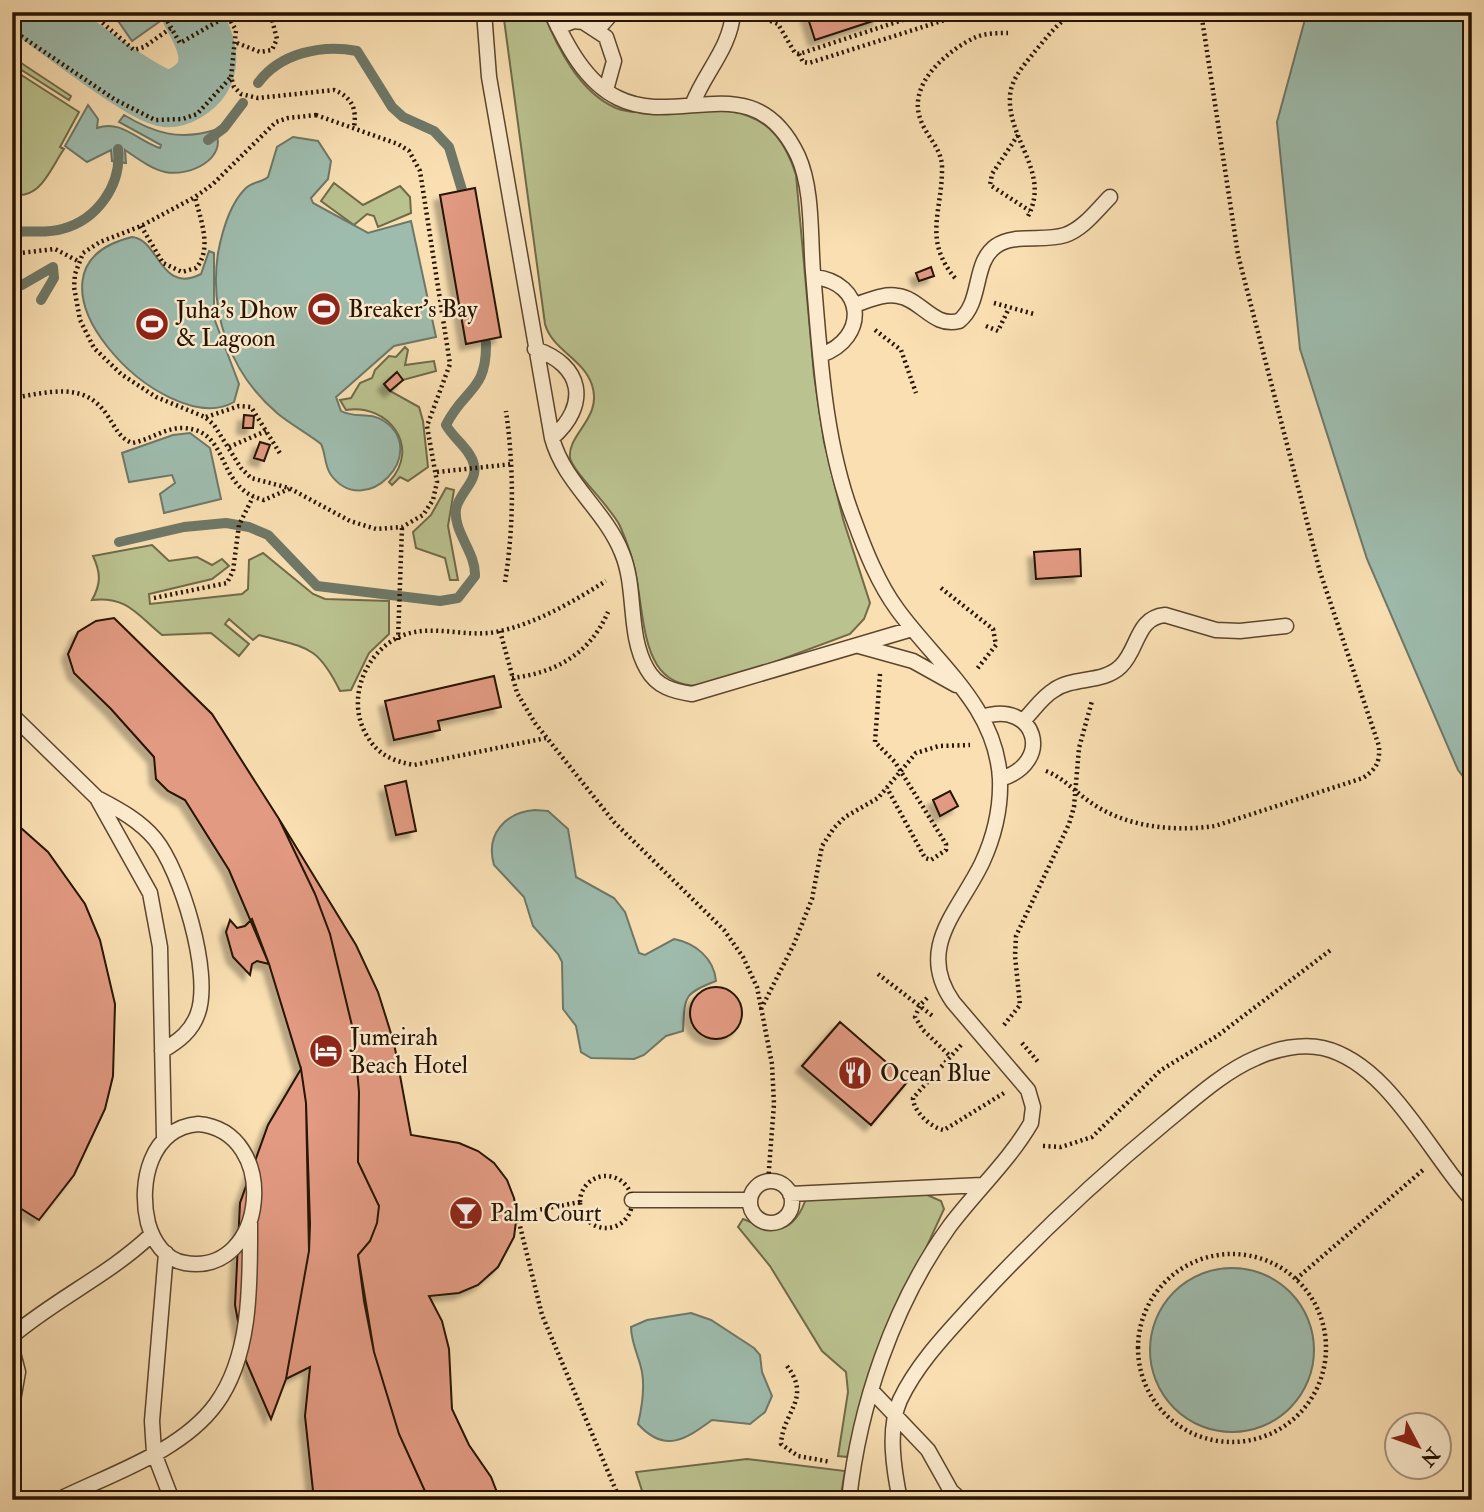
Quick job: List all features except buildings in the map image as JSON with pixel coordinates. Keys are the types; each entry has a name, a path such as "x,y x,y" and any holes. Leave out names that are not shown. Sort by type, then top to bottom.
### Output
{"lane":[{"path":"484,12 489,77 552,438 564,468 604,517 628,568 642,656 647,669 666,688 692,694 717,689 912,629"},
{"path":"551,12 578,61 606,90 618,98 646,106 714,102 757,110 773,121 799,157 804,180 821,355 832,436 846,498 882,583 912,629 968,692 982,717 1000,779 994,833 977,872 945,927 937,962 944,989 953,1002 1028,1090 1033,1107 1031,1123 1023,1137 982,1185 932,1253 891,1336 871,1390 852,1466 849,1500"},
{"path":"598,29 612,12"},
{"path":"693,103 705,75 729,38 733,12"},
{"path":"558,27 573,21 598,29 606,37 614,61 606,90"},
{"path":"854,305 879,297 898,295 932,316 951,323 969,311 976,297 989,252 996,245 1015,240 1064,235 1085,223 1110,197"},
{"path":"814,277 839,284 854,305 854,324 841,346 821,355"},
{"path":"535,349 554,355 568,369 576,387 576,407 567,425 552,438"},
{"path":"1023,721 1055,689 1100,677 1121,666 1146,622 1155,616 1166,615 1230,631 1286,626"},
{"path":"857,646 913,661 968,692"},
{"path":"982,717 1004,711 1023,721 1031,735 1033,750 1027,764 1021,771 1000,779"},
{"path":"12,716 97,798 150,893 156,915 164,1137"},
{"path":"97,798 122,811 155,839 182,888 199,956 200,1010 179,1041 163,1051"},
{"path":"900,1500 894,1464 896,1413 912,1380 933,1349 1030,1242 1126,1154 1208,1088 1254,1058 1287,1048 1319,1047 1345,1054 1387,1091 1472,1200"},
{"path":"58,1500 154,1453 201,1420 216,1404 229,1382 240,1354 250,1273 250,1219 254,1194 251,1169 241,1146 233,1136 211,1125 184,1125 164,1137 156,1147 146,1182 147,1218 151,1235 166,1253 182,1263 196,1264 218,1260 235,1247 250,1219"},
{"path":"768,1182 779,1182 790,1194 790,1210 784,1218 774,1223 756,1217 750,1199 757,1188 768,1182"},
{"path":"790,1194 982,1185"},
{"path":"632,1200 750,1199"},
{"path":"12,1336 50,1307 113,1268 151,1235"},
{"path":"166,1253 152,1389 154,1453 172,1500"},
{"path":"12,1349 18,1372 12,1406"},
{"path":"871,1390 896,1413 928,1450 951,1491 961,1500"}],"path":[{"path":"90,12 134,50 144,47 171,28"},
{"path":"162,12 180,43 221,21 226,14 236,30 237,43 231,77 236,90 250,98 334,90 344,94 352,103 356,115 354,127"},
{"path":"237,43 260,52 272,50 277,39 270,12"},
{"path":"752,12 757,18 778,24 795,53 799,54 803,62 809,63 970,12"},
{"path":"799,54 927,12"},
{"path":"1015,240 1030,211 1035,194 1034,178 1018,134 1009,94 1020,71 1051,32 1074,12"},
{"path":"1027,764 1052,774 1076,789 1088,802 1120,818 1191,830 1215,826 1363,778 1377,766 1380,757 1379,746 1320,572 1241,268 1201,12"},
{"path":"12,30 114,99 155,120 183,119 197,114 231,77"},
{"path":"1008,33 978,36 943,59 930,72 917,105 920,120 937,147 942,163 935,241 949,272 976,297 1034,314"},
{"path":"316,116 354,127 410,151 420,171 450,364 427,426 437,472 436,491 423,515 402,527 364,527 289,488 251,478 205,417 135,384 94,348 85,332 74,287 79,261 88,248 141,226 195,197 213,184 276,122 288,118 316,116"},
{"path":"1018,134 992,174 990,185 1030,211"},
{"path":"141,226 163,263 182,272 196,268 204,254 204,243 195,197"},
{"path":"12,254 55,249 79,261"},
{"path":"969,311 995,331 1001,327 1009,308"},
{"path":"854,324 878,331 894,342 901,350 916,393"},
{"path":"12,398 76,391 100,405 119,435 132,443 170,429 195,429 215,444 233,481 253,497 271,498 289,488"},
{"path":"205,417 247,406 255,412 281,455"},
{"path":"505,582 511,546 513,464 506,411"},
{"path":"229,447 266,431"},
{"path":"437,472 513,464"},
{"path":"154,598 227,583 233,572 239,524 253,497"},
{"path":"398,640 402,527"},
{"path":"547,738 414,765 393,761 373,745 359,723 356,709 358,686 364,671 385,647 398,640 419,632 469,634 500,631 567,604 628,568"},
{"path":"942,588 993,629 996,645 977,669"},
{"path":"512,678 550,671 564,664 591,638 610,608"},
{"path":"500,631 512,678 524,708 614,822 724,930 743,957 757,987 772,1064 774,1091 768,1182"},
{"path":"883,652 873,737 900,769 946,844 946,850 930,860 925,858 887,788"},
{"path":"968,660 983,676"},
{"path":"1004,1025 1020,1005 1014,956 1016,936 1062,841 1076,789 1079,748 1100,677"},
{"path":"761,1010 794,944 812,899 822,846 845,817 866,806 887,788 900,769 916,753 929,748 992,744"},
{"path":"1023,1137 1045,1147 1061,1147 1092,1137 1161,1070 1217,1036 1332,949"},
{"path":"878,974 936,1020"},
{"path":"997,1018 1011,1032"},
{"path":"953,1036 970,1052"},
{"path":"1017,1039 1043,1069"},
{"path":"961,1044 913,1098 918,1111 939,1129 948,1129 998,1098 1005,1087"},
{"path":"1040,1155 1049,1136"},
{"path":"1296,1279 1437,1158"},
{"path":"607,1176 625,1184 632,1200 627,1218 618,1225 604,1228 587,1220 580,1202 588,1184 607,1176"},
{"path":"580,1202 517,1214 542,1315 620,1500"},
{"path":"1221,1255 1261,1259 1296,1279 1310,1294 1325,1332 1323,1372 1305,1408 1273,1433 1253,1440 1213,1441 1175,1424 1149,1394 1138,1355 1144,1314 1160,1289 1183,1268 1221,1255"},
{"path":"787,1366 798,1385 798,1399 782,1435 781,1444 798,1456 852,1466"}],"green space":[{"path":"503,12 543,12 562,54 580,80 603,101 616,108 639,112 727,111 745,115 761,122 775,134 787,151 796,175 814,375 824,442 843,519 870,603 864,619 850,634 715,684 692,685 674,681 661,671 653,657 647,640 634,567 623,533 615,518 577,471 570,458 574,441 593,407 594,397 588,376 554,341 545,324"},
{"path":"12,57 71,96 69,100 12,64"},
{"path":"12,69 79,112 60,147 64,149 49,174 37,188 22,195 12,194"},
{"path":"334,183 363,205 400,186 410,197 411,213 378,227 374,216 367,214 354,225 321,201"},
{"path":"405,347 408,350 405,365 434,361 436,371 403,380 396,373 384,384 390,391 419,407 428,467 408,481 400,477 392,485 389,482 398,469 402,455 396,430 387,420 375,413 346,410 340,400 351,398 360,383 372,378 375,370 389,356 396,357"},
{"path":"446,488 454,490 448,526 458,580 450,580 445,558 416,548 413,532 431,515"},
{"path":"152,545 169,561 197,557 212,565 222,559 229,566 212,579 149,594 150,604 242,594 248,589 249,560 263,553 313,594 325,599 389,601 389,634 369,653 351,690 340,691 324,664 308,650 259,635 253,640 229,619 225,624 249,644 239,656 211,633 162,635 124,604 92,600 99,578 93,556"},
{"path":"925,1194 941,1201 944,1209 875,1359 847,1457 838,1456 848,1392 846,1372 822,1351 770,1266 738,1227 743,1219 775,1228 790,1224 802,1209 807,1196"},
{"path":"747,1459 845,1471 840,1500 645,1500 636,1472"}],"shaded area":[{"path":"112,12 153,12 159,22 132,41"},
{"path":"1307,12 1472,12 1472,788 1458,770 1367,559 1300,349 1277,122"},
{"path":"88,105 98,119 97,128 114,126 160,148 161,145 119,122 124,115 156,131 178,135 215,130 218,140 216,150 204,164 195,169 175,173 165,172 144,163 125,150 126,163 112,161 111,150 87,162 65,146"},
{"name":"Breaker's Bay","path":"293,137 318,141 331,161 328,179 311,198 313,203 368,233 411,221 436,337 394,346 336,397 341,411 379,418 397,434 400,449 397,464 388,477 375,487 360,490 345,487 331,475 321,444 282,417 247,380 235,361 220,319 216,275 218,253 227,219 245,189 268,177 277,147"},
{"name":"Juha’s Dhow & Lagoon","path":"132,237 141,240 168,272 187,279 201,274 209,251 214,253 214,318 239,384 234,402 204,408 170,398 136,376 107,346 88,314 82,282 96,255"},
{"path":"190,433 210,448 221,499 164,513 160,494 175,483 172,475 129,482 122,453 173,435"},
{"path":"535,810 548,811 568,829 576,877 614,898 625,912 639,953 645,955 674,939 696,948 712,965 716,981 697,990 688,998 683,1031 666,1036 644,1055 634,1059 591,1058 581,1052 576,1026 563,1009 562,962 533,926 524,897 494,865 493,844 500,827 515,815"},
{"path":"1232,1268 1264,1274 1278,1281 1290,1292 1301,1304 1308,1318 1314,1350 1308,1382 1301,1396 1290,1408 1278,1419 1264,1426 1232,1432 1200,1426 1186,1419 1174,1408 1163,1396 1156,1382 1150,1350 1156,1318 1163,1304 1174,1292 1186,1281 1200,1274"},
{"path":"691,1313 711,1320 754,1348 760,1355 762,1372 772,1396 765,1412 750,1424 712,1420 684,1438 666,1441 657,1439 638,1424 643,1398 643,1378 631,1327 647,1320"}],"waterway":[{"path":"34,12 101,61 155,95 165,98 191,90 206,70 205,44 190,12"},
{"path":"258,83 278,64 303,53 330,49 357,51 392,107 403,117 434,131 449,147 462,190"},
{"path":"208,140 224,128 243,103"},
{"path":"12,232 56,230 86,218 105,199 111,188 116,175 118,149"},
{"path":"12,286 22,285 53,267 54,278 41,300"},
{"path":"119,542 184,527 226,523 249,527 268,535 317,586 440,601 458,598 475,576 472,559 456,517 458,503 471,482 474,465 469,454 446,425 479,381 483,371 486,343"}],"place":[{"name":"Breaker's Bay","path":"324,309"},
{"name":"Juha’s Dhow & Lagoon","path":"152,324"},
{"name":"Jumeirah Beach Hotel","path":"326,1051"},
{"name":"Ocean Blue","path":"855,1073"},
{"name":"Palm Court","path":"466,1213"}]}
